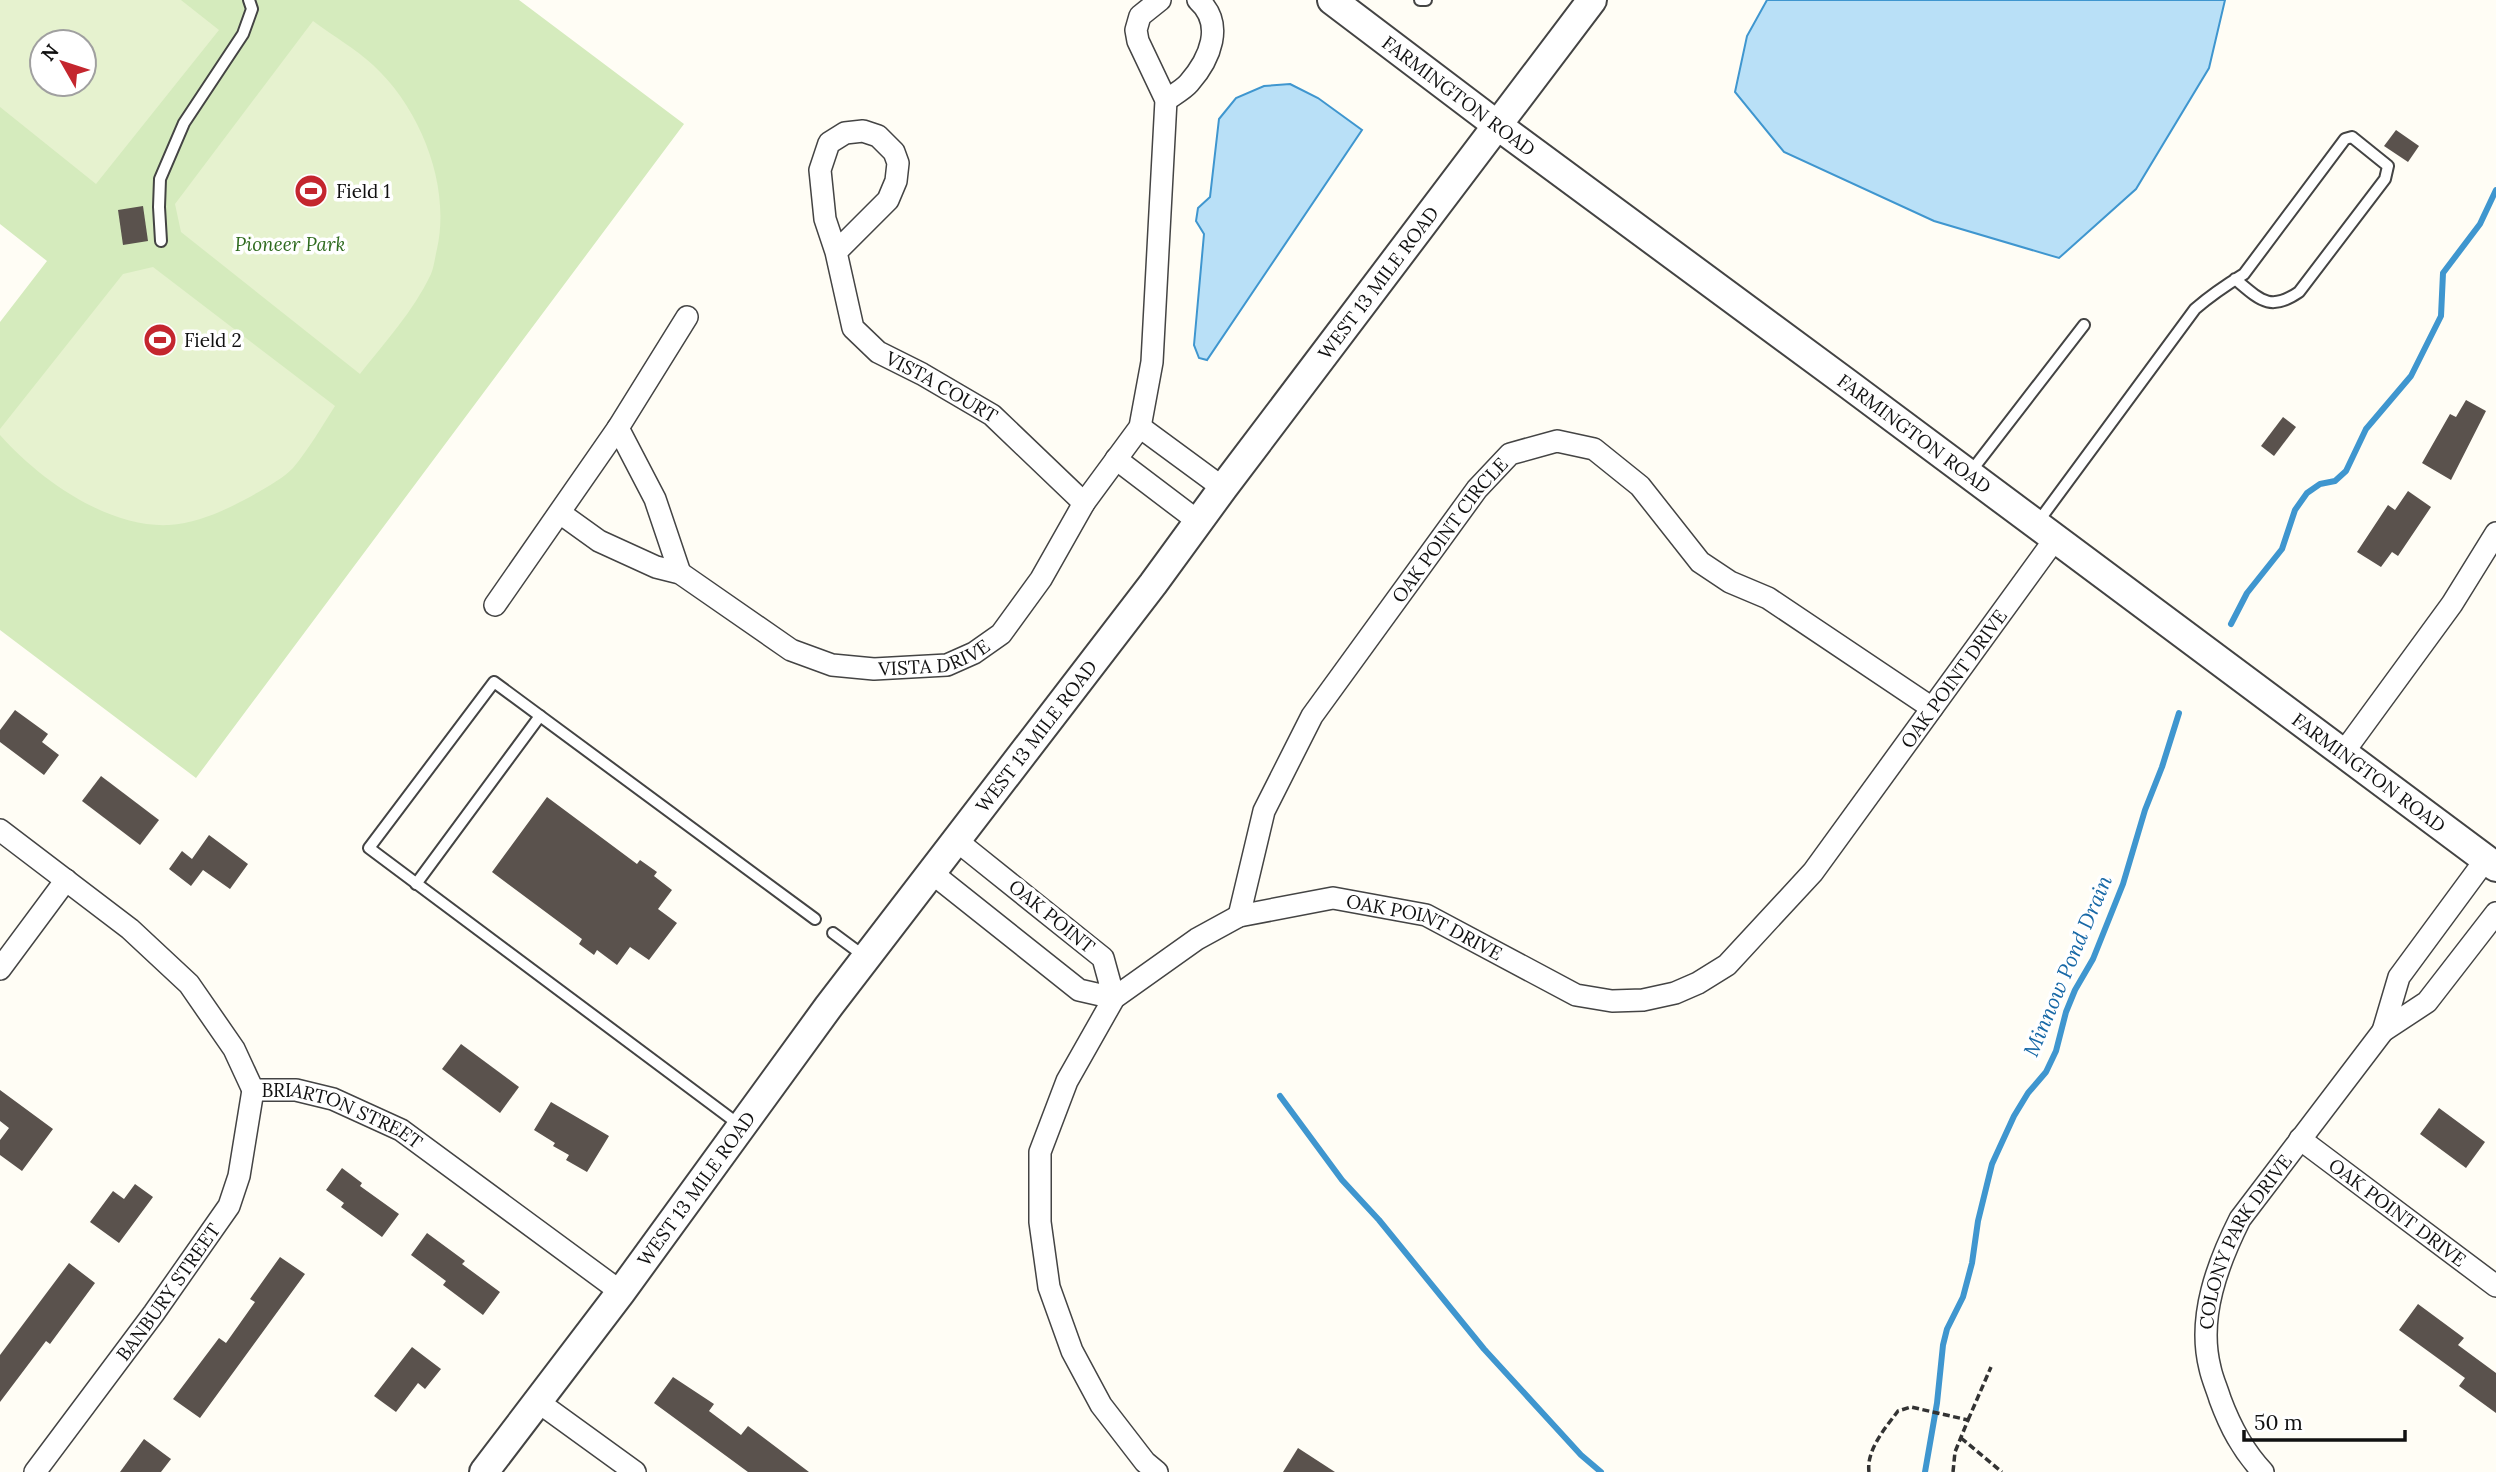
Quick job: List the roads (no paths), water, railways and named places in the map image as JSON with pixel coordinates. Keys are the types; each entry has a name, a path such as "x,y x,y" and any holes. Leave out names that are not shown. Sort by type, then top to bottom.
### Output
{"street":[{"name":"VISTA DRIVE","path":"560,513 599,541 656,567 680,573 791,650 832,665 874,669 947,665 974,653 1001,634 1041,579 1084,503 1140,427 1152,362 1166,100 1138,41 1136,30 1140,16 1160,0"},
{"path":"1166,100 1188,85 1209,54 1213,28 1209,10 1198,0"},
{"name":"FARMINGTON ROAD","path":"1332,0 2491,863"},
{"name":"WEST 13 MILE ROAD","path":"484,1472 621,1292 867,958 1145,595 1592,0"},
{"name":"VISTA COURT","path":"836,252 888,200 896,181 898,163 894,152 878,136 863,131 845,133 829,143 820,170 825,219 836,252 853,328 878,352 992,415 1084,503"},
{"path":"495,605 618,428 687,317"},
{"path":"1140,427 1223,488"},
{"path":"618,428 656,499 680,573"},
{"name":"OAK POINT CIRCLE","path":"1239,916 1265,811 1312,716 1477,489 1510,454 1557,441 1594,449 1640,486 1700,562 1730,582 1768,598 1932,708"},
{"path":"1116,460 1199,522"},
{"name":"OAK POINT DRIVE","path":"1157,1472 1145,1462 1101,1405 1072,1351 1049,1287 1040,1222 1040,1152 1067,1081 1114,998 1197,939 1239,916 1333,898 1426,915 1576,995 1612,1001 1643,1000 1675,993 1698,983 1727,965 1813,872 1932,708 2046,532"},
{"path":"2343,753 2452,604 2496,533"},
{"name":"BRIARTON STREET","path":"0,830 130,929 188,984 234,1049 253,1090 296,1090 333,1099 401,1130 621,1292"},
{"name":"OAK POINT","path":"957,841 1103,958 1114,998"},
{"name":"COLONY PARK DRIVE","path":"2383,1031 2399,977 2491,863"},
{"path":"932,873 1079,990 1114,998"},
{"path":"0,969 66,880"},
{"name":"COLONY PARK DRIVE","path":"2263,1472 2251,1460 2231,1427 2209,1367 2206,1324 2224,1250 2240,1219 2383,1031 2427,1002 2496,913"},
{"name":"BANBURY STREET","path":"35,1472 154,1313 229,1206 242,1164 253,1090"},
{"name":"OAK POINT DRIVE","path":"2300,1139 2496,1286"},
{"path":"537,1401 635,1472"}],"lane":[{"path":"161,241 160,179 184,123 243,34 252,9 249,0"},
{"path":"1420,0 1426,0"},
{"path":"2046,532 2195,309 2235,279 2244,274 2345,139 2352,137 2388,166 2385,179 2300,292 2283,303 2270,303 2235,279"},
{"path":"1969,474 2084,325"},
{"path":"742,1126 369,848 494,682 815,919"},
{"path":"416,884 540,716"},
{"path":"833,933 867,958"}],"water":[{"path":"1767,0 2225,0 2209,68 2136,189 2059,258 1934,221 1784,152 1735,92 1747,36"},
{"path":"1290,84 1318,98 1362,130 1207,360 1199,358 1194,345 1204,234 1196,221 1198,208 1210,197 1219,119 1236,98 1264,86"}],"waterway":[{"name":"Minnow Pond Drain","path":"2231,624 2247,593 2282,549 2295,510 2307,493 2320,484 2335,481 2346,471 2366,429 2411,376 2441,316 2443,273 2480,224 2496,190"},
{"name":"Minnow Pond Drain","path":"1925,1472 1937,1403 1943,1345 1947,1329 1963,1297 1992,1164 2014,1116 2028,1093 2046,1072 2056,1051 2066,1012 2093,959 2123,884 2145,810 2179,713"},
{"path":"1280,1096 1342,1180 1379,1220 1484,1349 1581,1455 1601,1472"}],"place":[{"name":"Field 1","path":"311,191"},
{"name":"Field 2","path":"160,340"}],"park label":[{"name":"Pioneer Park","path":"290,244"}]}
